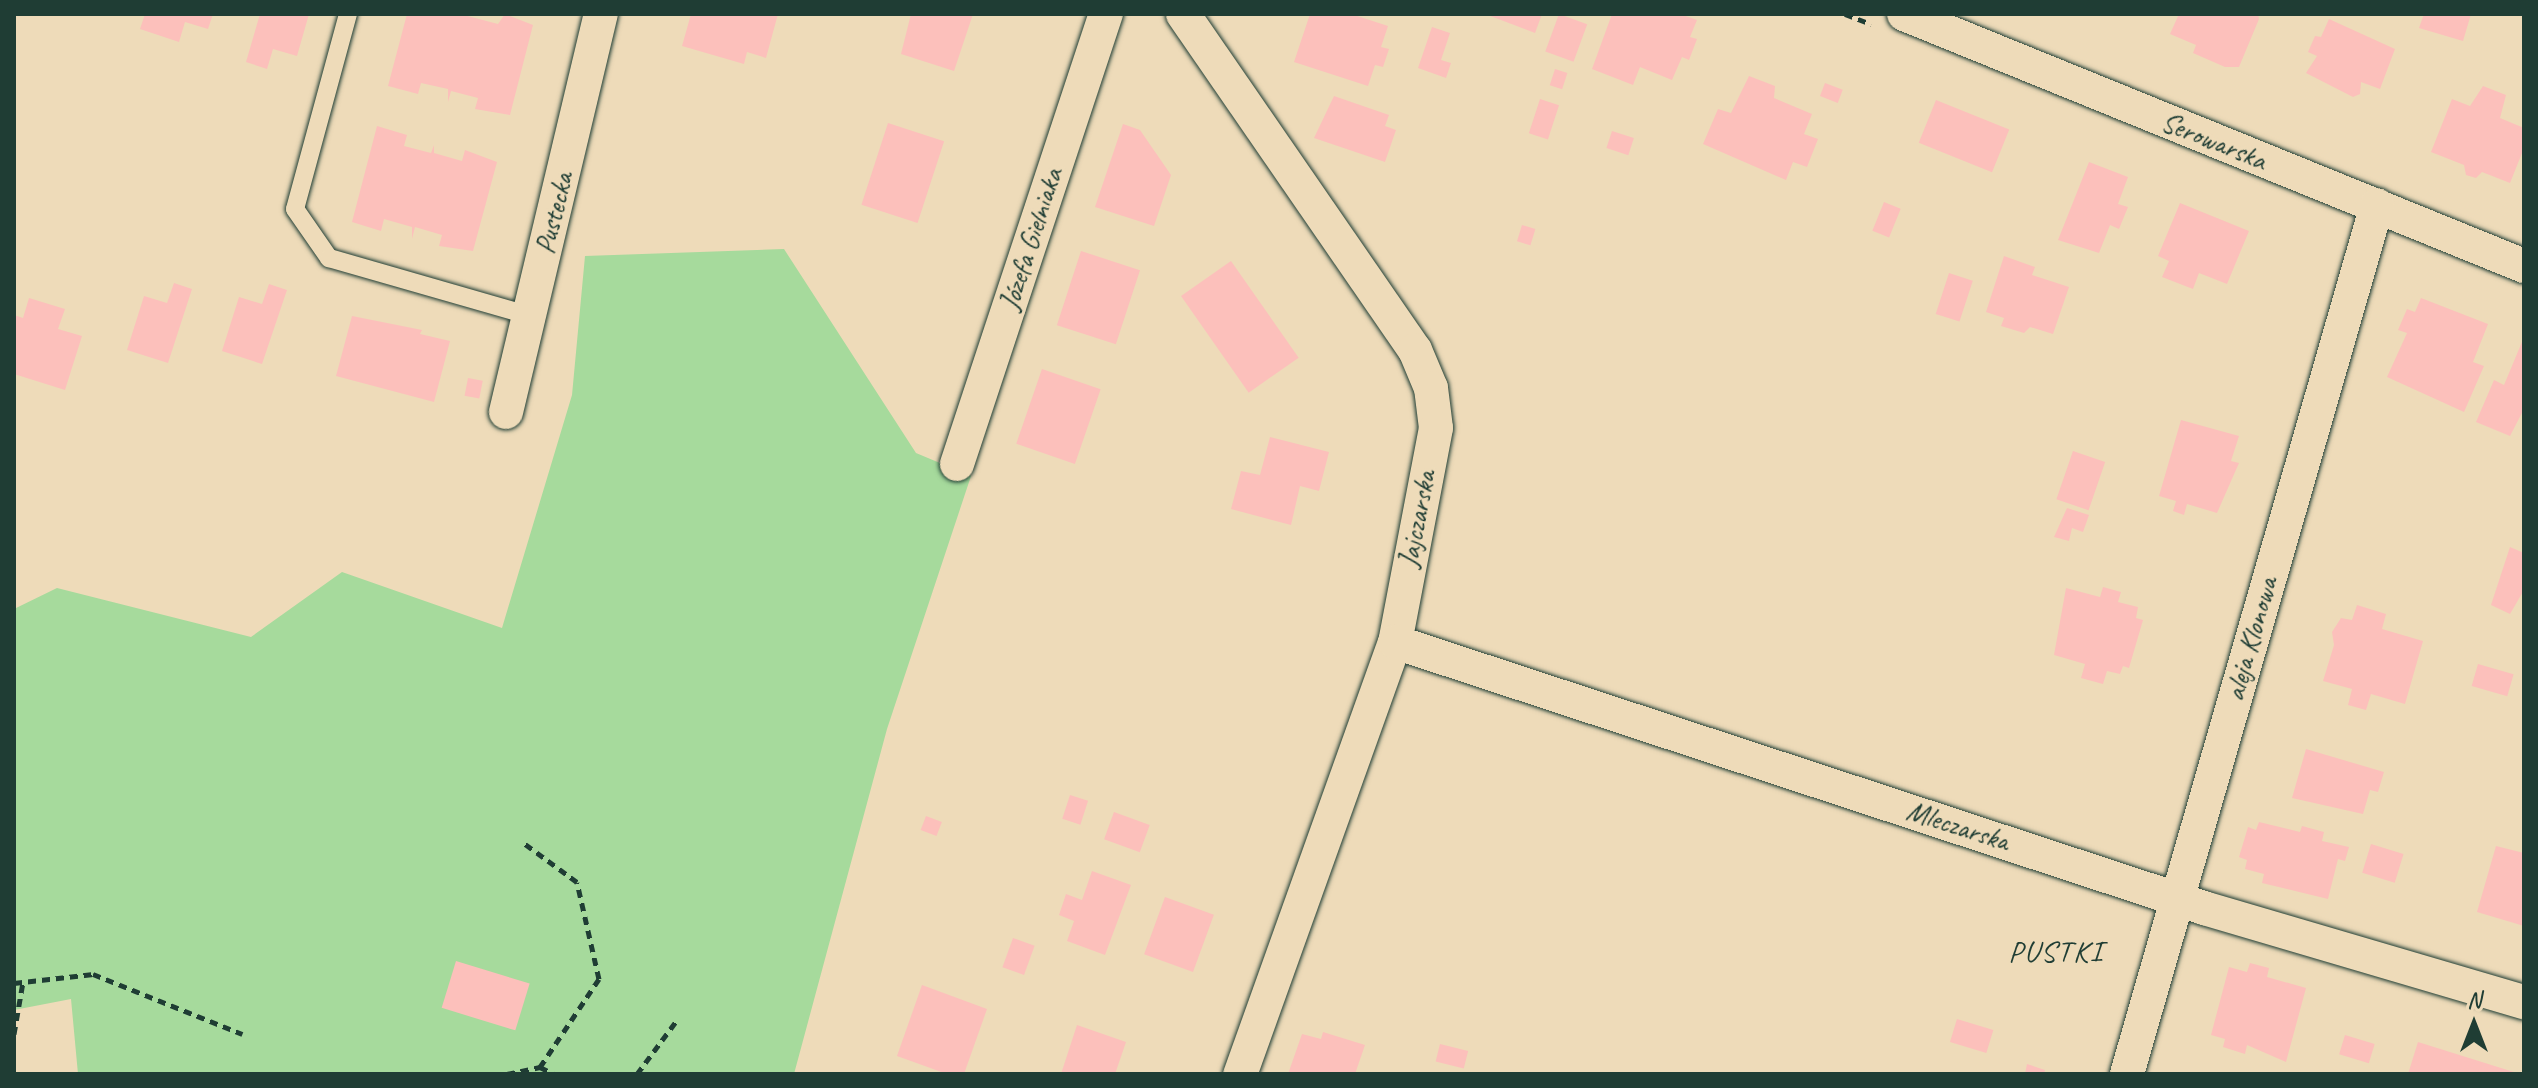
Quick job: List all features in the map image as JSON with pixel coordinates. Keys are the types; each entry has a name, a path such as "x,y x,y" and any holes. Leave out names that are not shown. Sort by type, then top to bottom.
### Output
{"street":[{"name":"Pustecka","path":"506,412 601,14"},
{"name":"Józefa Gielniaka","path":"957,464 1106,14"},
{"name":"Jajczarska","path":"1183,14 1415,350 1431,388 1436,428 1395,642 1240,1074"},
{"name":"Serowarska","path":"1904,14 2524,266"},
{"name":"aleja Klonowa","path":"2127,1074 2377,205"},
{"name":"Mleczarska","path":"1395,642 2177,899 2524,1002"}],"lane":[{"path":"348,14 295,209 329,258 528,315"}],"path":[{"path":"524,843 577,882 599,979 540,1067"},
{"path":"14,983 93,974 242,1034"},
{"path":"14,1034 23,982"},
{"path":"637,1074 677,1020"},
{"path":"507,1074 540,1067 554,1074"}],"green space":[{"path":"784,249 916,453 971,476 887,729 794,1074 78,1074 71,999 14,1010 14,609 57,588 251,637 342,572 502,628 572,395 585,256"}],"building":[{"path":"145,14 213,14 208,29 185,22 179,42 140,29"},
{"path":"260,14 309,14 297,56 273,49 267,69 246,62"},
{"path":"407,14 460,14 498,24 505,14 533,25 510,115 475,109 478,98 451,91 448,102 448,89 421,83 418,94 388,86"},
{"path":"691,14 778,14 766,58 747,52 744,64 682,46"},
{"path":"911,14 973,14 954,71 901,54"},
{"path":"1310,14 1351,14 1388,26 1381,47 1389,49 1383,67 1375,65 1368,86 1294,62"},
{"path":"1485,14 1542,14 1535,33"},
{"path":"1559,14 1587,24 1574,62 1545,52"},
{"path":"1612,14 1680,14 1697,20 1690,37 1697,39 1689,60 1682,57 1672,80 1640,67 1633,85 1592,69"},
{"path":"2179,14 2258,14 2259,19 2239,67 2225,67 2193,53 2196,45 2170,34"},
{"path":"2424,14 2471,14 2463,41 2419,28"},
{"path":"2329,19 2395,49 2380,89 2361,82 2360,94 2353,97 2306,73 2317,56 2308,52 2315,36 2321,37"},
{"path":"1432,27 1450,33 1441,60 1451,63 1446,78 1418,68"},
{"path":"1555,69 1567,73 1562,89 1550,85"},
{"path":"1749,76 1775,86 1774,98 1812,114 1804,134 1818,139 1807,167 1793,162 1786,180 1703,144 1718,109 1731,113"},
{"path":"1825,83 1843,90 1838,103 1820,96"},
{"path":"2483,86 2506,95 2500,118 2524,128 2524,148 2510,183 2482,172 2476,178 2466,175 2464,165 2431,152 2452,99 2470,106"},
{"path":"1334,96 1389,115 1385,126 1396,130 1385,162 1314,138"},
{"path":"1540,99 1559,105 1548,139 1529,133"},
{"path":"1936,100 2009,130 1992,172 1919,143"},
{"path":"888,123 944,141 918,223 861,205"},
{"path":"1123,124 1140,130 1171,175 1154,226 1095,207"},
{"path":"377,126 407,135 404,146 431,153 434,145 434,153 462,161 465,150 497,162 473,251 439,246 442,235 415,227 412,239 412,227 384,219 381,231 352,222"},
{"path":"1612,131 1634,138 1628,155 1606,148"},
{"path":"2089,162 2128,177 2118,204 2128,207 2119,229 2110,225 2099,253 2058,240"},
{"path":"1884,202 1901,209 1889,237 1872,231"},
{"path":"2180,203 2249,231 2227,284 2199,273 2193,289 2162,277 2169,261 2158,256"},
{"path":"1522,225 1535,229 1530,245 1517,241"},
{"path":"1081,251 1140,270 1116,344 1057,325"},
{"path":"2004,256 2035,267 2032,275 2069,287 2053,334 2030,327 2024,333 2001,326 2004,318 1986,312"},
{"path":"1231,261 1299,358 1249,393 1181,296"},
{"path":"1949,273 1973,281 1959,322 1936,314"},
{"path":"174,283 192,289 168,363 127,350 144,296 167,303"},
{"path":"269,284 287,290 262,364 222,351 239,297 262,304"},
{"path":"29,298 65,309 58,329 82,336 65,390 14,374 14,315 23,318"},
{"path":"2421,298 2488,324 2473,362 2484,366 2464,412 2387,377 2407,333 2398,330 2407,309 2415,312"},
{"path":"352,316 422,330 420,334 450,341 434,402 336,376"},
{"path":"2524,337 2524,409 2510,436 2476,422 2494,380 2504,385"},
{"path":"1042,369 1101,389 1075,464 1016,444"},
{"path":"468,378 483,381 479,399 465,396"},
{"path":"2181,420 2239,436 2231,461 2239,463 2217,513 2187,504 2184,515 2173,511 2176,501 2159,496"},
{"path":"1270,437 1329,452 1319,491 1300,486 1291,525 1231,509 1241,471 1260,475"},
{"path":"2073,451 2105,462 2089,510 2056,499"},
{"path":"2067,508 2089,515 2083,532 2072,528 2069,541 2054,537"},
{"path":"2510,547 2524,553 2524,590 2510,614 2491,605"},
{"path":"2103,587 2121,592 2118,602 2138,607 2136,618 2143,620 2129,668 2123,666 2120,674 2107,671 2103,684 2081,678 2085,664 2054,655 2066,588 2100,597"},
{"path":"2357,605 2386,614 2382,629 2423,641 2405,704 2371,694 2366,710 2348,705 2352,689 2323,681 2334,645 2332,632 2341,618 2352,620"},
{"path":"2478,664 2514,674 2507,696 2472,686"},
{"path":"2306,749 2384,772 2378,792 2370,790 2363,814 2292,798"},
{"path":"1070,795 1088,801 1080,825 1062,819"},
{"path":"1114,812 1150,825 1140,852 1104,839"},
{"path":"926,816 942,822 936,836 921,830"},
{"path":"2259,822 2300,832 2302,826 2324,832 2322,841 2349,847 2345,861 2338,859 2328,899 2262,883 2264,874 2245,869 2247,860 2239,857 2248,827 2256,830"},
{"path":"2371,844 2404,854 2395,883 2362,873"},
{"path":"2496,846 2524,853 2524,926 2477,912"},
{"path":"1092,871 1131,885 1105,955 1067,941 1074,921 1059,915 1066,894 1082,900"},
{"path":"1165,897 1214,915 1193,972 1144,954"},
{"path":"1013,938 1035,946 1024,975 1002,967"},
{"path":"456,961 530,984 515,1030 442,1008"},
{"path":"2250,963 2269,968 2267,977 2306,988 2286,1062 2247,1045 2245,1054 2223,1047 2225,1039 2211,1035 2229,967 2247,972"},
{"path":"922,985 987,1009 964,1074 947,1074 897,1056"},
{"path":"1957,1019 1993,1030 1986,1053 1950,1042"},
{"path":"1077,1025 1126,1042 1115,1074 1061,1074"},
{"path":"1323,1032 1365,1045 1355,1074 1288,1074 1302,1034 1321,1039"},
{"path":"2345,1035 2375,1044 2369,1063 2339,1054"},
{"path":"2418,1042 2517,1073 2517,1074 2408,1074"},
{"path":"1440,1044 1468,1051 1464,1068 1436,1061"},
{"path":"2027,1064 2045,1070 2044,1074 2025,1074"}],"district":[{"name":"PUSTKI","path":"2056,951"}]}
